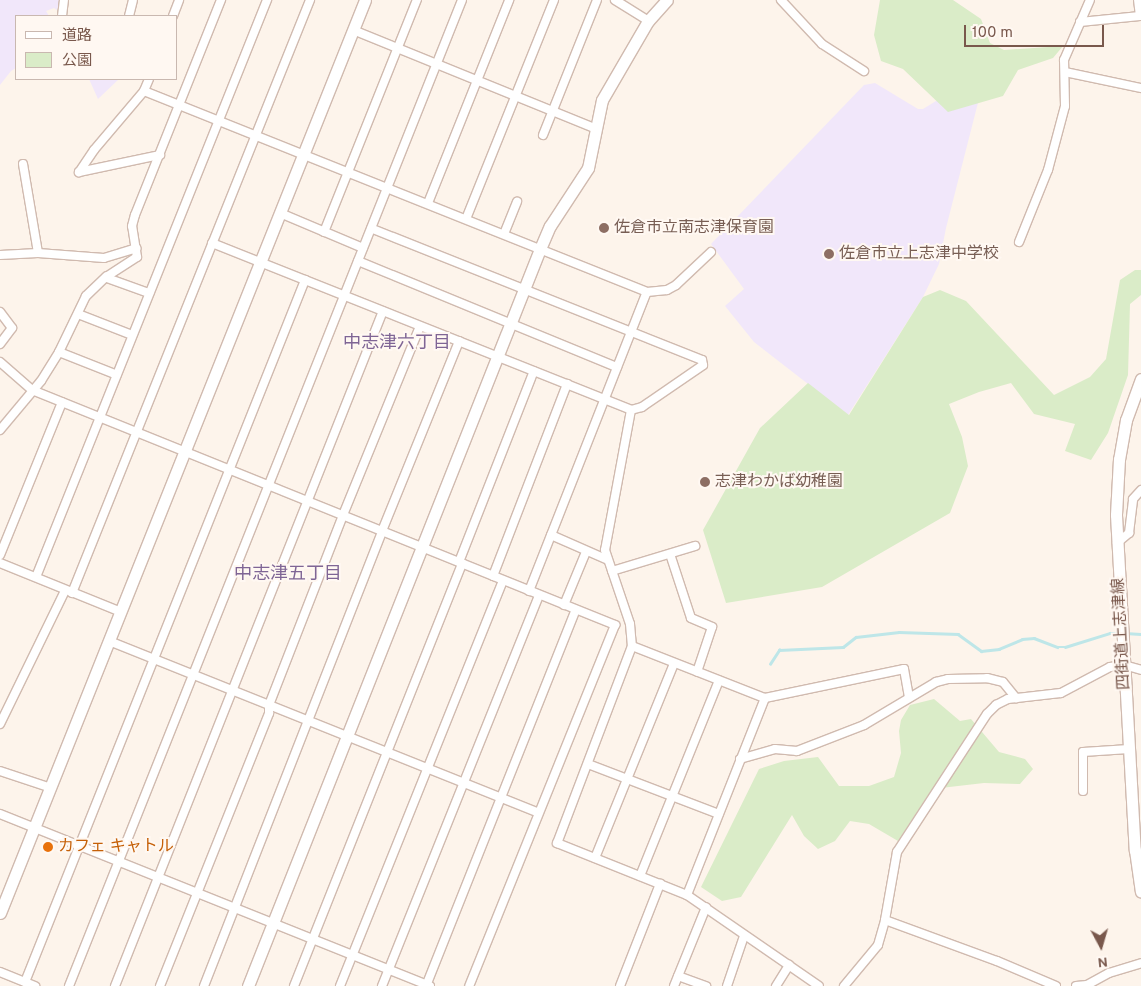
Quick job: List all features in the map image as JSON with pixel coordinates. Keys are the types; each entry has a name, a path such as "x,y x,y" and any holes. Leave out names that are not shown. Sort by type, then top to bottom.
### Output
{"street":[{"path":"62,15 64,0"},
{"path":"129,15 134,0"},
{"path":"173,15 179,0"},
{"path":"0,430 41,381 86,296 107,278 137,257 132,226 135,215 221,0"},
{"path":"36,577 266,0"},
{"path":"0,724 69,592 137,432 310,0"},
{"path":"0,913 366,0"},
{"path":"324,232 418,0"},
{"path":"69,986 462,0"},
{"path":"428,203 509,0"},
{"path":"466,219 554,0"},
{"path":"543,135 598,0"},
{"path":"615,0 648,21"},
{"path":"248,986 424,548 540,248 550,226 588,168 602,100 648,21 667,0"},
{"path":"781,0 822,44 864,71"},
{"path":"1019,242 1048,170 1065,106 1066,53 1090,0"},
{"path":"1080,22 1140,16 1138,0"},
{"path":"353,30 597,129"},
{"path":"1065,72 1141,88"},
{"path":"148,80 144,91 94,150 79,172 160,155"},
{"path":"144,91 647,292 657,292 676,285 711,252"},
{"path":"23,164 38,254"},
{"path":"504,234 517,201"},
{"path":"280,213 363,248"},
{"path":"212,243 631,410 642,407 703,365 702,360 371,228"},
{"path":"0,255 38,254 104,258 136,248"},
{"path":"358,261 617,367"},
{"path":"107,278 148,293"},
{"path":"25,982 305,280"},
{"path":"529,590 647,292"},
{"path":"115,986 383,311"},
{"path":"0,312 12,328 0,344"},
{"path":"78,314 132,335"},
{"path":"160,986 269,713 269,705 343,516 420,326"},
{"path":"204,986 307,720 459,341"},
{"path":"58,352 117,375"},
{"path":"0,362 32,390 615,625 469,986"},
{"path":"294,986 387,752 534,371"},
{"name":"四街道上志津線","path":"1141,379 1126,420 1119,459 1117,543 1134,850 1141,892"},
{"path":"493,576 567,384"},
{"path":"0,555 62,402"},
{"path":"631,410 605,550 630,624 632,646 557,843 687,894 744,936 819,986"},
{"path":"1117,543 1129,533 1133,499 1141,490"},
{"path":"551,536 608,560"},
{"path":"612,570 695,546"},
{"path":"564,605 586,552"},
{"path":"670,554 691,618 712,627 697,672"},
{"path":"0,563 120,611"},
{"path":"340,986 502,580"},
{"path":"382,986 539,595"},
{"path":"0,814 428,986 500,798 576,610"},
{"path":"109,641 538,813"},
{"path":"632,646 765,698 904,669 909,698"},
{"path":"596,858 674,663"},
{"path":"844,986 878,945 897,852 987,714 996,705 1016,698 1061,693 1110,667 1124,664 1141,670"},
{"path":"740,758 775,749 797,751 864,725 936,682 948,679 987,678 1003,682 1016,698"},
{"path":"640,876 719,680"},
{"path":"687,894 765,698"},
{"path":"1084,791 1083,752 1129,749"},
{"path":"588,764 719,814"},
{"path":"0,771 51,788"},
{"path":"620,986 660,884"},
{"path":"674,986 706,907"},
{"path":"884,920 997,961 1056,986"},
{"path":"726,986 744,936"},
{"path":"1076,986 1087,984 1108,973 1141,962"},
{"path":"776,986 789,965"},
{"path":"0,972 36,986"},
{"path":"678,976 706,986"}],"shaded area":[{"path":"0,0 60,0 57,10 54,8 46,11 48,15 15,15 15,69 0,85"},
{"path":"89,80 118,80 98,99"},
{"name":"佐倉市立上志津中学校","path":"970,80 981,91 946,228 939,264 923,297 848,415 754,342 725,306 744,289 711,244 864,85 875,83 918,109 923,109"}],"green space":[{"path":"880,0 953,0 981,19 990,43 1004,50 1063,46 1053,58 1018,70 1003,96 948,112 903,69 881,61 874,35"},
{"path":"1135,270 1141,270 1141,295 1130,304 1128,375 1108,433 1091,460 1065,451 1075,424 1034,414 1011,383 979,392 949,404 962,437 968,466 950,513 822,587 726,603 703,530 760,428 808,383 849,415 923,297 940,290 966,301 1054,395 1090,377 1106,359 1120,280"},
{"path":"934,699 960,721 971,719 999,752 1025,759 1033,769 1020,784 984,783 932,789 898,841 869,824 850,821 835,841 818,849 804,836 792,815 741,897 722,901 701,887 759,769 784,761 818,757 839,786 869,786 894,777 901,753 899,731 901,720 910,705"}],"waterway":[{"path":"770,664 779,650 843,647 856,637 899,632 958,634 981,651 999,649 1022,639 1034,638 1057,647 1065,647 1110,633 1120,633"},
{"path":"1125,633 1141,634"}],"place":[{"name":"佐倉市立南志津保育園","path":"604,228"},
{"name":"佐倉市立上志津中学校","path":"829,254"},
{"name":"志津わかば幼稚園","path":"705,482"},
{"name":"カフェ キャトル","path":"48,847"}],"district":[{"name":"中志津六丁目","path":"397,344"},
{"name":"中志津五丁目","path":"288,575"}]}
